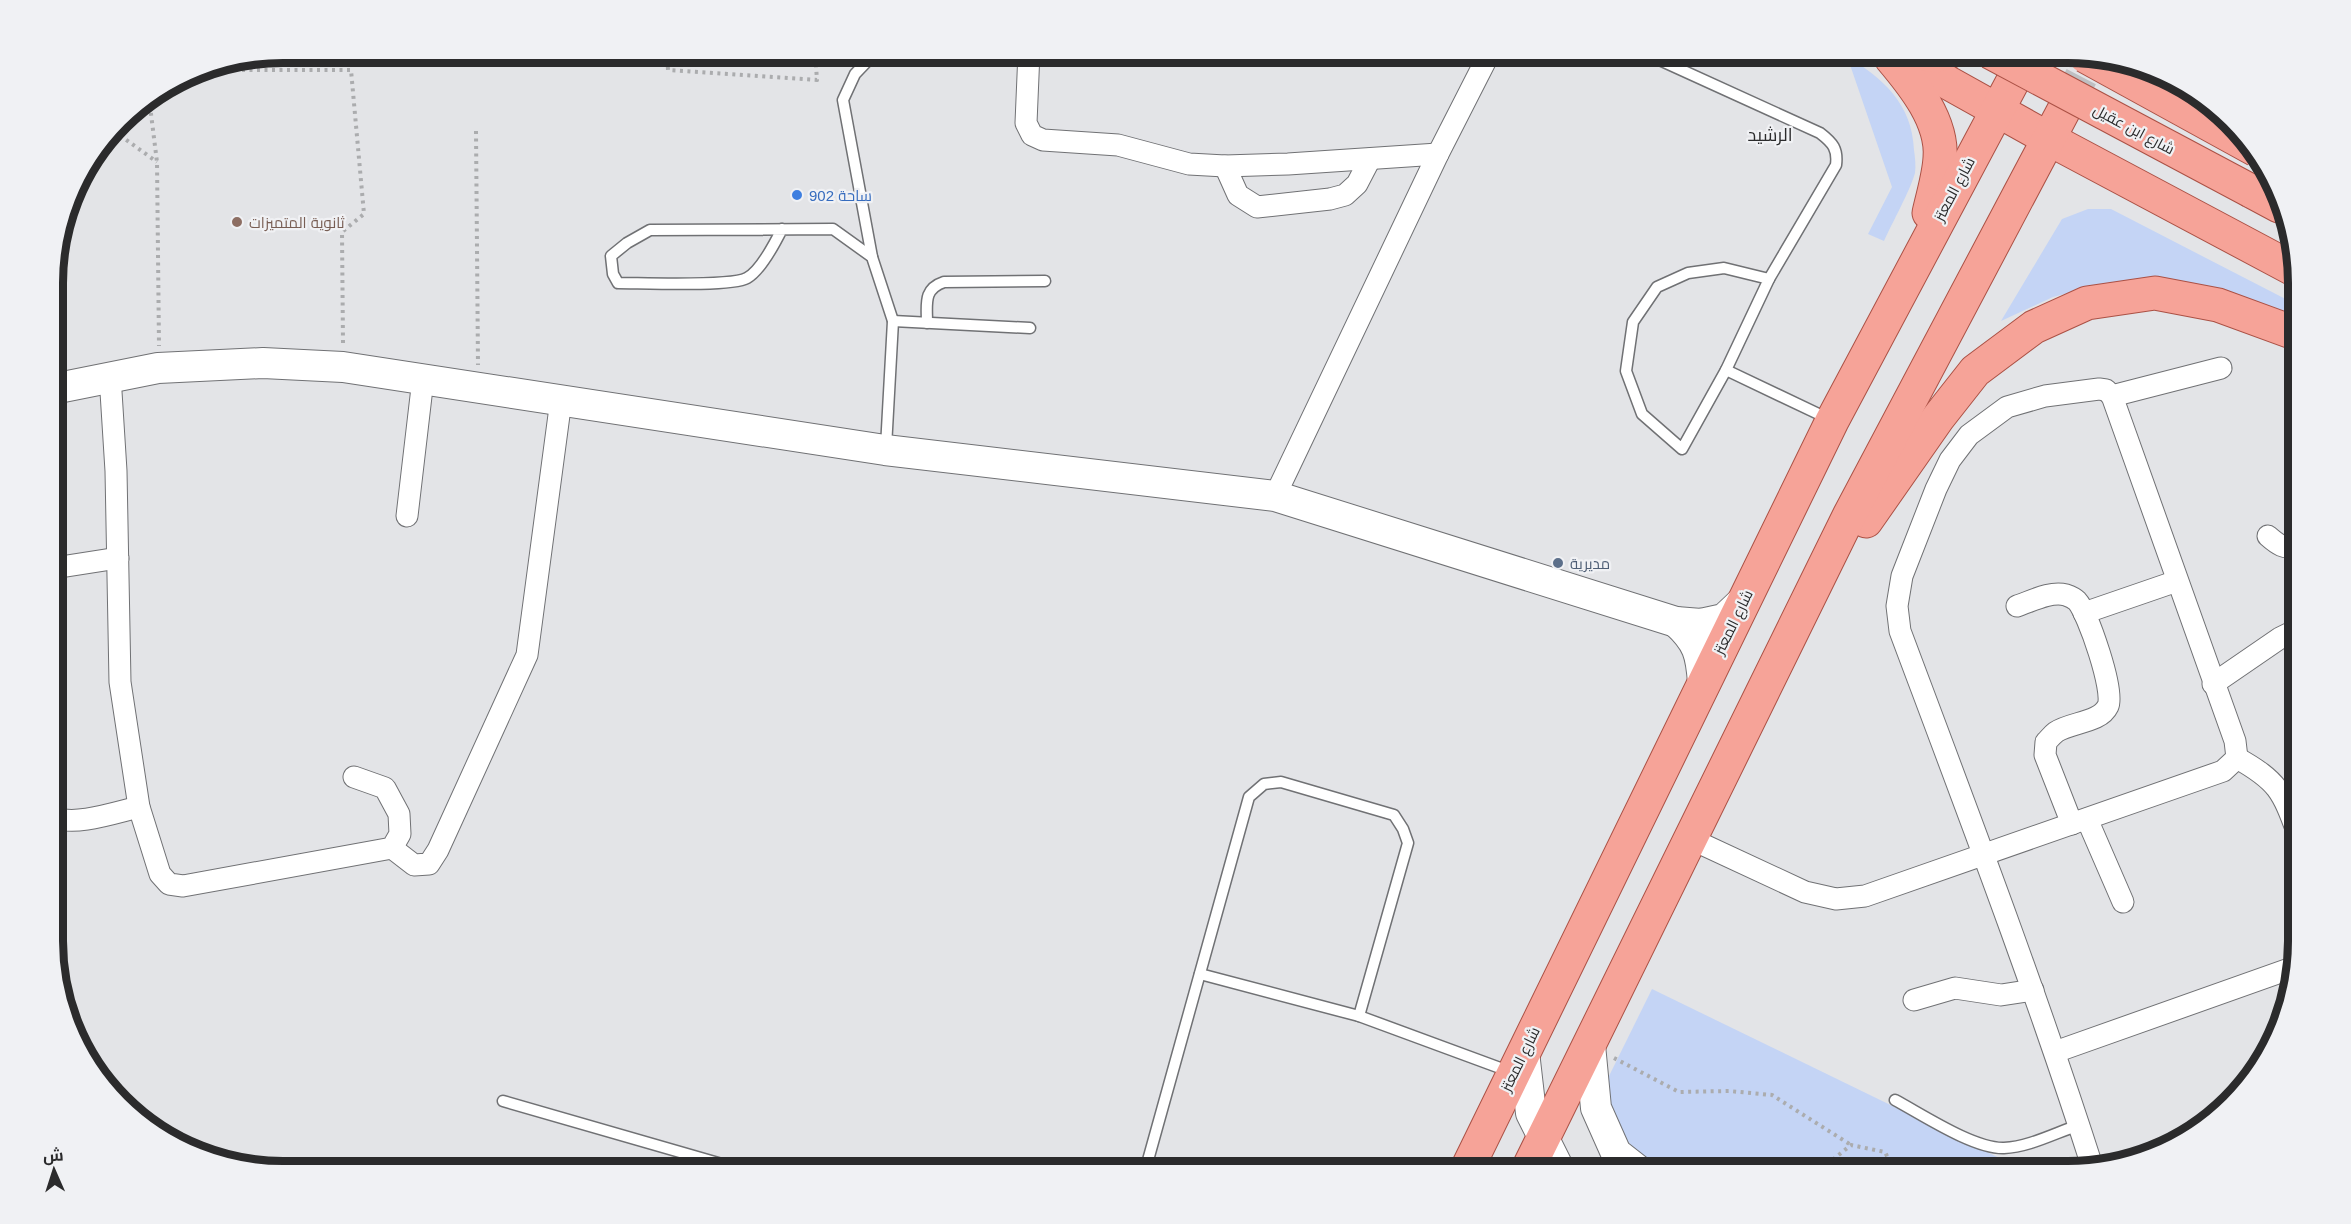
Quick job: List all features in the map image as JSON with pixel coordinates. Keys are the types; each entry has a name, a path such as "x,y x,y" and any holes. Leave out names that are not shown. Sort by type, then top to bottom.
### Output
{"main road":[{"path":"1895,63 1917,89 1936,130 1941,155 1920,253"},
{"path":"1913,63 2049,139 2288,266"},
{"name":"شارع ابن عقيل","path":"2011,63 2265,198"},
{"path":"2103,66 2234,138"},
{"name":"شارع المعتز","path":"1471,1161 1832,421 2014,79"},
{"path":"1532,1161 1849,516 2066,106"},
{"path":"1797,621 1938,418 1975,371 2034,327 2087,303 2155,292 2218,305 2288,331"}],"street":[{"path":"1029,63 1026,123 1032,135 1043,140 1118,145 1189,164 1225,166 1438,154"},
{"path":"1275,496 1438,154 1484,63"},
{"path":"1225,166 1238,195 1257,207 1330,199 1345,195 1357,184 1370,159"},
{"path":"63,387 158,368 263,363 343,367 885,450 1275,496 1676,622 1701,624 1724,619 1743,601"},
{"path":"2112,396 2221,368"},
{"path":"110,376 116,471 120,682 139,807 160,874 169,884 183,886 392,848 414,865 429,864 438,850 526,655 561,400"},
{"path":"407,516 423,379"},
{"path":"2090,1160 2033,990 1900,632 1897,606 1902,576 1950,460 1969,435 2007,407 2045,396 2098,389 2106,390 2112,396 2235,741 2237,758"},
{"path":"2268,536 2279,545 2288,547"},
{"path":"63,567 118,558"},
{"path":"2084,613 2177,581"},
{"path":"2017,606 2052,594 2066,595 2077,601 2084,613 2108,681 2109,705 2102,714 2057,732 2046,742 2045,755 2123,902"},
{"path":"1676,622 1688,633 1701,657 1703,683"},
{"path":"2213,684 2288,634"},
{"path":"1691,839 1805,892 1836,899 1865,896 2223,771 2237,758"},
{"path":"2237,758 2264,774 2284,797 2288,808"},
{"path":"354,777 385,788 399,814 400,834 392,848"},
{"path":"63,823 139,807"},
{"path":"2055,1052 2286,971"},
{"path":"1914,1000 1955,988 2001,996 2033,990"},
{"path":"1590,1045 1596,1108 1616,1153 1626,1161"},
{"path":"1519,1062 1532,1113 1555,1161"}],"lane":[{"path":"866,63 855,74 843,100 872,257 893,321 885,450"},
{"path":"1666,63 1820,133 1833,143 1838,154 1836,165 1769,279 1726,370 1682,449 1642,414 1626,371 1633,322 1657,287 1688,273 1724,268 1769,279"},
{"path":"782,229 770,253 747,278 721,282 618,283 613,273 612,256 627,243 650,230 782,229 833,229 872,257"},
{"path":"927,323 928,294 934,285 944,282 1045,281"},
{"path":"893,321 1030,328"},
{"path":"1726,370 1832,421"},
{"path":"1148,1161 1249,798 1264,784 1281,782 1394,815 1403,829 1408,843 1359,1016"},
{"path":"1200,974 1519,1062"},
{"path":"1895,1100 1981,1145 2004,1148 2027,1143 2079,1125"},
{"path":"503,1101 711,1161"}],"path":[{"path":"343,367 342,232 364,214 351,63"},
{"path":"668,63 668,70 816,80 815,63"},
{"path":"226,70 351,70"},
{"path":"151,107 157,162 158,368"},
{"path":"476,131 478,388"},
{"path":"120,135 157,162"},
{"path":"1590,1045 1679,1092 1729,1091 1772,1095 1851,1145 1885,1152 1889,1161"},
{"path":"1831,1161 1851,1145"}],"shaded area":[{"path":"1849,63 1857,63 1883,83 1893,94 1908,119 1912,133 1915,173 1884,241 1868,234 1892,187"},
{"path":"2088,209 2111,209 2288,300 2288,320 2095,286 2053,297 2001,321 2062,219"},
{"path":"1652,989 2005,1161 1648,1161 1619,1133 1609,1105 1609,1076"}],"tunnel":[{"path":"2066,106 2088,64"}],"place":[{"name":"ساحة 902","path":"797,195"},
{"name":"ثانوية المتميزات","path":"237,222"},
{"name":"مديرية","path":"1558,563"}],"district":[{"name":"الرشيد","path":"1770,135"}]}
